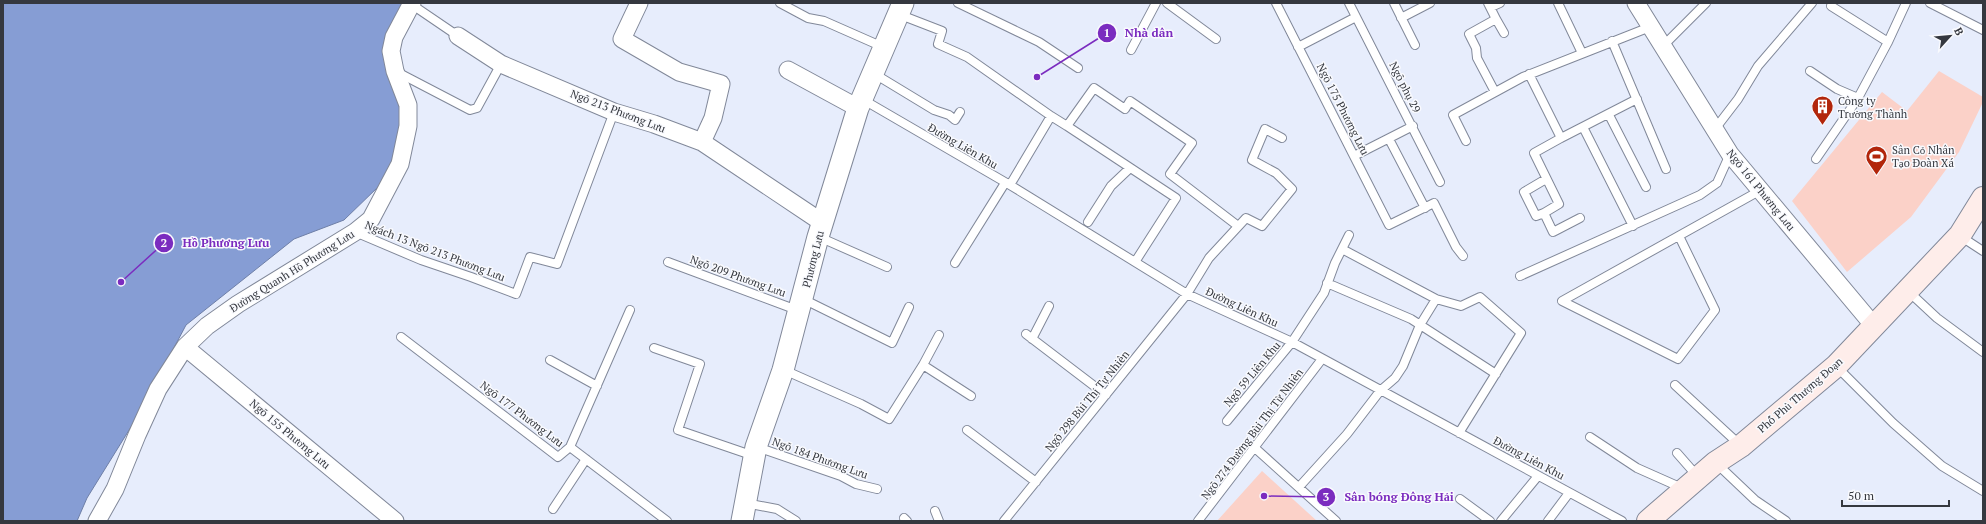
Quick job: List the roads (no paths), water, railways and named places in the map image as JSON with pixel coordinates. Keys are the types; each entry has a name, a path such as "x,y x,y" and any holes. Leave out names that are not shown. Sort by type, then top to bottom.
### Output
{"main road":[{"name":"Phố Phủ Thượng Đoạn","path":"1652,520 1715,463 1740,446 1836,366 1960,236 1983,198"}],"street":[{"name":"Đường Quanh Hồ Phương Lưu","path":"97,521 115,489 158,389 185,347 207,326 238,304 355,232 371,219 401,158 408,126 408,105 395,71 391,51 394,37 411,3"},
{"path":"639,3 622,40 679,72 721,84 713,118 702,142"},
{"name":"Ngõ 161 Phương Lưu","path":"1636,3 1730,154 1874,326"},
{"name":"Phương Lưu","path":"743,512 755,452 783,370 802,305 820,230 859,103 900,8"},
{"name":"Ngõ 213 Phương Lưu","path":"458,36 501,64 614,112 654,124 702,142 820,230"},
{"path":"788,70 859,103"},
{"name":"Ngõ 155 Phương Lưu","path":"185,347 395,521"}],"lane":[{"name":"Ngõ 213 Phương Lưu","path":"411,3 458,36"},
{"path":"780,3 808,18 824,21 883,47"},
{"path":"958,3 970,6 1039,42 1078,68"},
{"path":"1131,50 1156,3"},
{"path":"1167,3 1216,39"},
{"name":"Ngõ 175 Phương Lưu","path":"1276,3 1389,225 1425,208"},
{"name":"Ngõ phụ 29","path":"1349,3 1413,126 1440,182"},
{"path":"1394,3 1415,45"},
{"path":"1401,18 1430,3"},
{"path":"1500,3 1490,5 1504,33"},
{"path":"1558,3 1582,53"},
{"path":"1663,46 1706,3"},
{"path":"1715,129 1738,99 1758,66 1812,3"},
{"path":"1816,159 1858,98 1888,42 1906,3"},
{"path":"1930,3 1983,30"},
{"path":"1831,6 1888,42"},
{"path":"900,8 942,31 938,44 967,57 1051,116 1176,198 1135,262"},
{"path":"1298,46 1356,17"},
{"path":"1496,19 1469,34 1476,48 1477,58 1496,92"},
{"path":"1466,141 1453,115 1528,74 1650,27"},
{"path":"1612,41 1666,169"},
{"path":"395,71 470,110 477,108 501,64"},
{"path":"1810,71 1837,89 1858,98"},
{"path":"872,73 934,110 949,115 955,120 960,112"},
{"path":"1528,74 1561,138"},
{"path":"1067,126 1094,88 1125,108 1130,101 1192,143 1170,174 1238,226 1246,218 1262,226 1292,189 1276,173 1252,160 1265,129 1282,138"},
{"path":"1546,179 1524,192 1536,216 1559,204 1534,153 1637,99"},
{"name":"Đường Liên Khu","path":"859,103 1008,184 1187,294 1292,342 1322,360 1622,521"},
{"name":"Ngách 13 Ngõ 213 Phương Lưu","path":"355,232 421,260 516,294 530,257 557,264 614,112"},
{"path":"1609,115 1646,186"},
{"path":"955,263 1051,116"},
{"path":"1354,156 1413,126"},
{"path":"1583,127 1633,226"},
{"path":"1389,139 1425,208 1434,203 1456,247 1463,256"},
{"path":"1520,276 1700,195 1717,183 1730,154"},
{"path":"1088,222 1111,186 1130,168"},
{"path":"1679,236 1715,310 1678,359 1562,301 1760,190"},
{"path":"1544,213 1554,232 1580,218"},
{"name":"Ngõ 298 Bùi Thị Tự Nhiên","path":"1004,521 1187,294 1209,258 1238,226"},
{"path":"820,230 887,268"},
{"name":"Ngõ 59 Liên Khu","path":"1227,421 1292,342 1324,293 1327,283 1349,235"},
{"path":"1960,236 1983,251"},
{"path":"1342,249 1436,299 1461,306 1480,297 1521,333 1459,433"},
{"name":"Ngõ 209 Phương Lưu","path":"668,262 802,305 892,343 909,307"},
{"path":"1327,283 1411,320 1496,374"},
{"path":"1908,290 1937,318 1983,352"},
{"path":"1298,487 1347,434 1380,391 1395,378 1403,366 1420,325 1436,299"},
{"path":"1049,306 1029,336 1106,395"},
{"path":"570,447 630,310"},
{"path":"783,370 862,404 889,418 923,365 939,335"},
{"name":"Ngõ 177 Phương Lưu","path":"402,337 558,457 570,447 667,521"},
{"name":"Ngõ 184 Phương Lưu","path":"654,348 700,364 678,430 841,476 856,484 876,489"},
{"path":"550,360 597,386"},
{"name":"Ngõ 274 Đường Bùi Thị Từ Nhiên","path":"1198,521 1322,360"},
{"path":"923,365 971,396"},
{"path":"1836,366 1892,423 1942,466 1983,491"},
{"path":"1675,386 1740,446"},
{"path":"967,430 1036,482"},
{"path":"1590,437 1637,468 1691,484"},
{"path":"1255,448 1336,521"},
{"path":"1677,453 1691,484"},
{"path":"553,509 586,459"},
{"path":"1715,463 1755,500 1786,521"},
{"path":"1501,521 1538,476"},
{"path":"1548,521 1570,493"},
{"path":"1460,499 1490,521"},
{"path":"743,512 776,509 796,521"},
{"path":"934,511 939,521"}],"water":[{"path":"3,3 407,3 385,38 402,119 395,158 378,187 344,220 294,239 186,325 139,414 87,498 77,521 3,521"}],"place":[{"name":"Nhà dân","path":"1037,77"},
{"name":"Công ty Trường Thành","path":"1823,126"},
{"name":"Sân Cỏ Nhân Tạo Đoàn Xá","path":"1877,176"},
{"name":"Hồ Phương Lưu","path":"121,282"},
{"name":"Sân bóng Đông Hải","path":"1264,496"}]}
